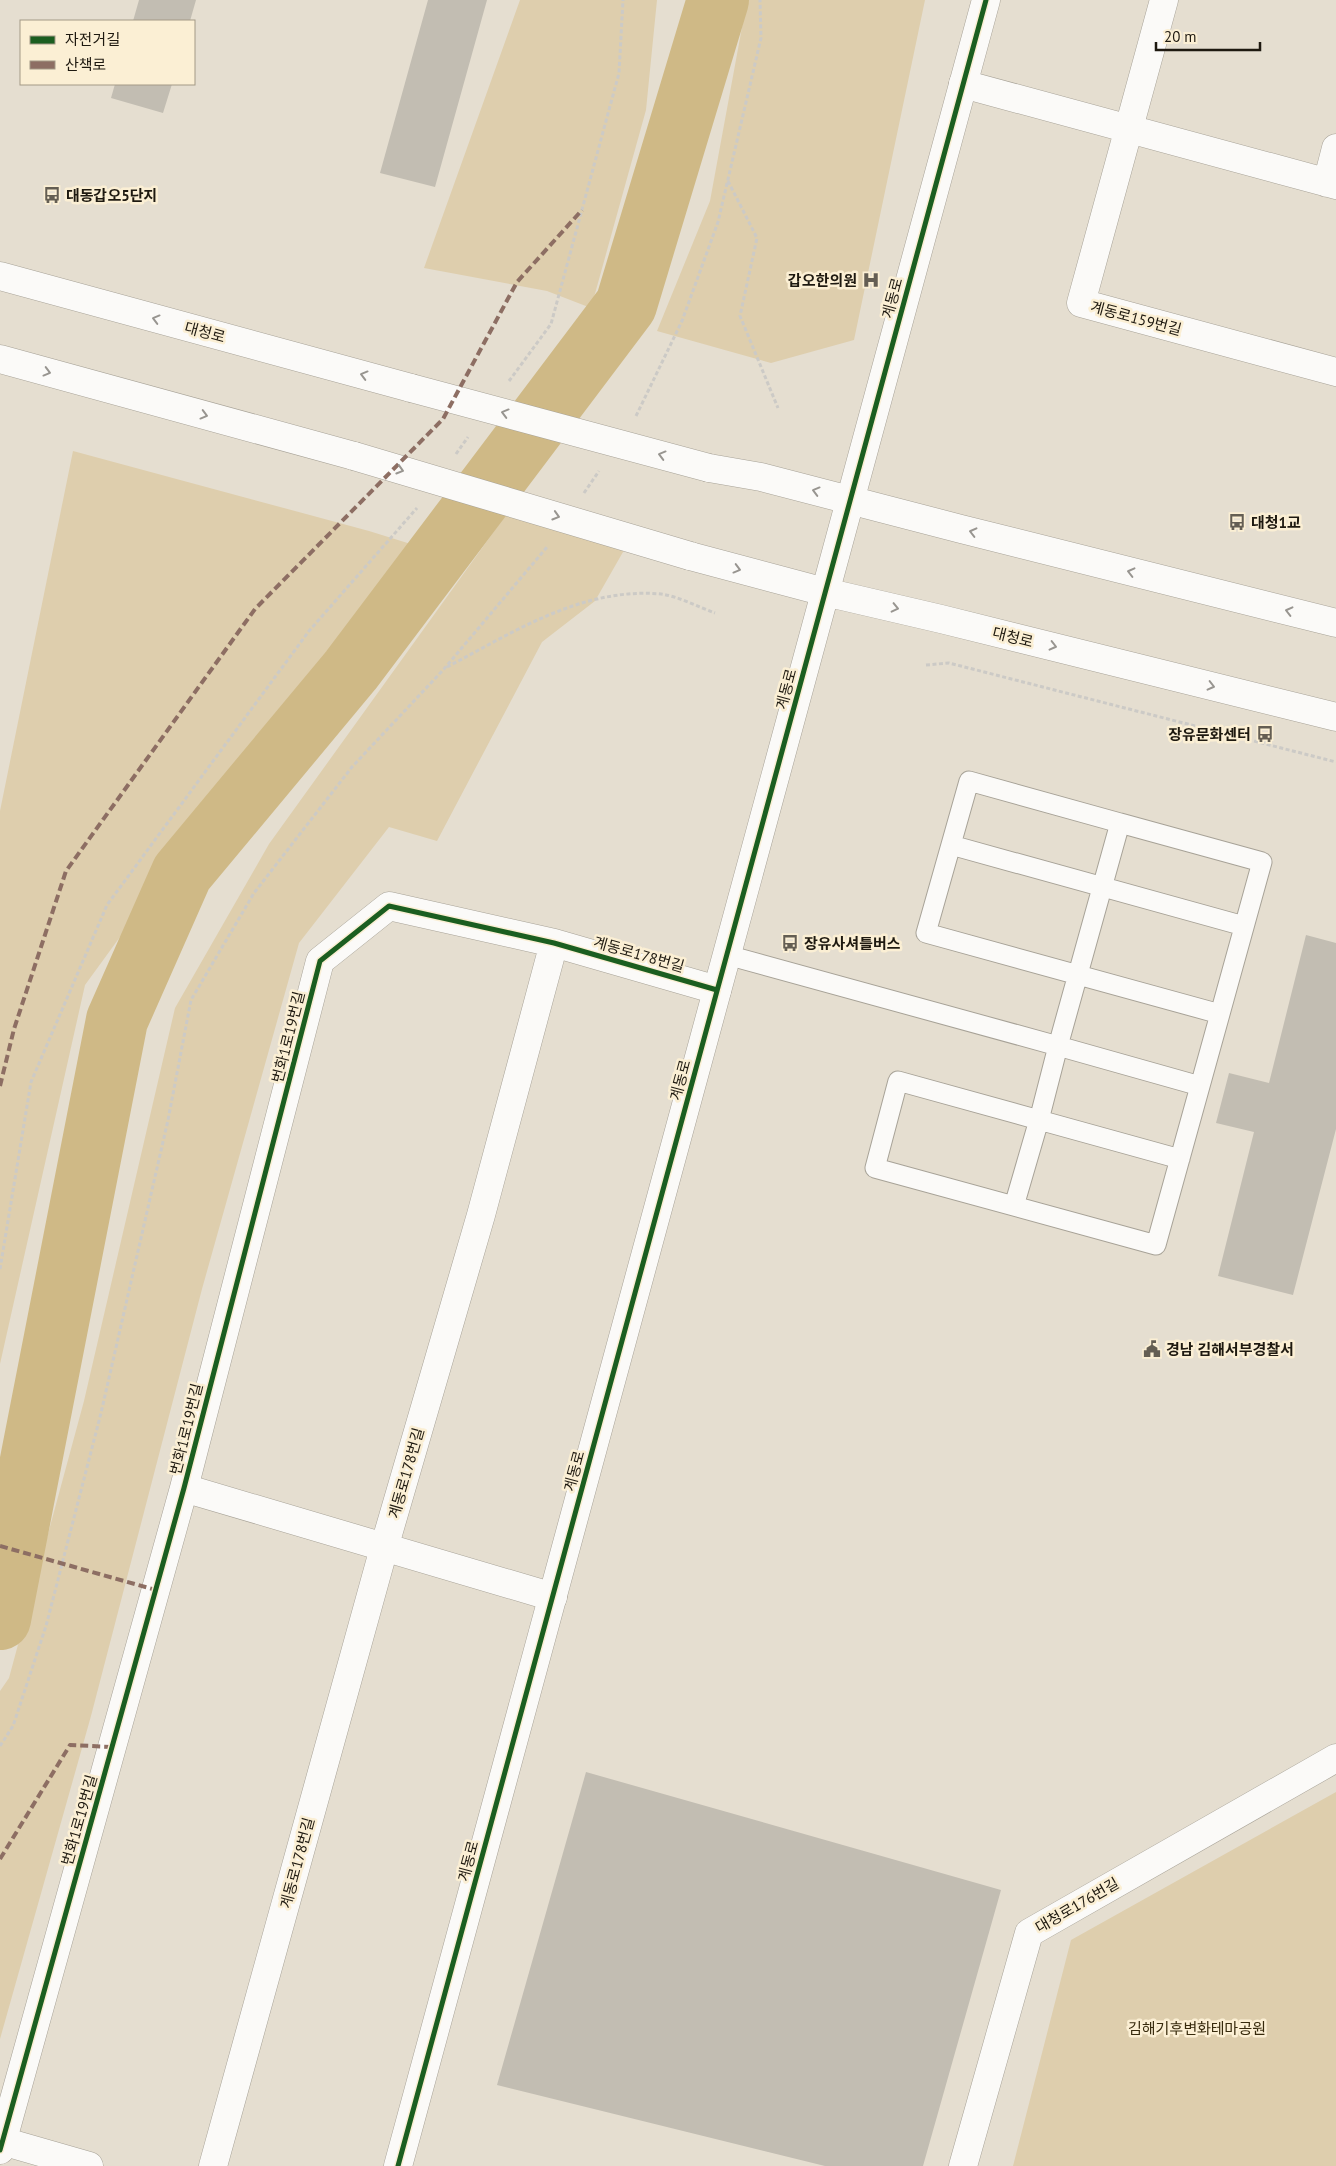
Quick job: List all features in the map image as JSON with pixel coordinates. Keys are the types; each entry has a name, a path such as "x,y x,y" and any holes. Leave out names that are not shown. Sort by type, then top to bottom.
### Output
{"street":[{"name":"계동로","path":"398,2166 986,0"},
{"name":"계동로159번길","path":"1164,0 1081,303 1336,372"},
{"path":"963,84 1331,184 1336,148"},
{"name":"대청로","path":"0,276 709,468 761,477 850,500"},
{"name":"대청로","path":"0,359 354,456 690,556 825,592 951,621 1336,717"},
{"path":"850,500 1336,623"},
{"name":"번화1로19번길","path":"1,2146 184,1488 320,961 389,906 554,943"},
{"name":"계동로178번길","path":"213,2166 384,1548 480,1216 554,943 717,990"},
{"path":"184,1488 552,1597"},
{"name":"대청로176번길","path":"963,2166 1029,1933 1336,1758"},
{"path":"1,2146 89,2166"}],"lane":[{"path":"1180,1158 898,1081 875,1168 1156,1245 1220,1014 1244,926 1262,862 969,781 926,934 1220,1014"},
{"path":"1014,1206 1058,1046 1080,975 1120,823"},
{"path":"951,845 1244,926"},
{"path":"727,955 1200,1086"}],"path":[{"path":"504,388 551,324 619,73 623,0"},
{"path":"633,421 682,321 718,222 761,38 760,0"},
{"path":"728,181 757,238 740,316 778,408"},
{"path":"452,460 469,436"},
{"path":"580,499 601,468"},
{"path":"0,1269 31,1082 106,905 309,630 422,501"},
{"path":"0,1746 13,1726 46,1626 91,1452 140,1249 168,1120 191,1000 254,893 352,767 444,669 548,546"},
{"path":"444,669 552,612 613,594 662,594 715,612"},
{"path":"926,665 949,663 1336,762"}],"green space":[{"path":"520,0 657,0 646,110 591,308 547,291 424,268"},
{"path":"747,0 925,0 854,340 771,363 657,331 710,201"},
{"path":"73,451 369,531 430,550 283,713 85,985 0,1364 0,811"},
{"path":"508,512 627,545 595,601 542,642 437,841 389,827 299,943 202,1289 91,1716 0,2039 0,1691 9,1678 84,1401 175,1008 269,844"},
{"name":"김해기후변화테마공원","path":"1336,1792 1336,2166 1013,2166 1071,1940"}],"building":[{"path":"139,0 196,0 190,20 133,20"},
{"path":"428,0 487,0 435,187 380,173"},
{"path":"115,85 172,85 163,113 111,98"},
{"path":"1306,935 1336,943 1336,1129 1293,1295 1218,1276 1254,1132 1216,1123 1229,1073 1269,1083"},
{"path":"586,1772 1001,1890 923,2166 825,2166 497,2085"}],"waterway":[{"path":"0,1619 117,1020 182,873 351,670 626,305 718,0"}],"marked path":[{"path":"0,1086 14,1029 66,871 255,609 443,419 517,282 582,210"},
{"path":"0,1546 156,1590"},
{"path":"0,1859 70,1745 112,1747"}],"cycle path":[{"path":"398,2166 986,0"},
{"path":"0,2150 184,1488 320,961 389,906 554,943 717,990"}],"place":[{"name":"대동갑오5단지","path":"52,195"},
{"name":"갑오한의원","path":"871,280"},
{"name":"대청1교","path":"1237,522"},
{"name":"장유문화센터","path":"1265,734"},
{"name":"장유사셔틀버스","path":"790,943"},
{"name":"경남 김해서부경찰서","path":"1152,1349"}]}
